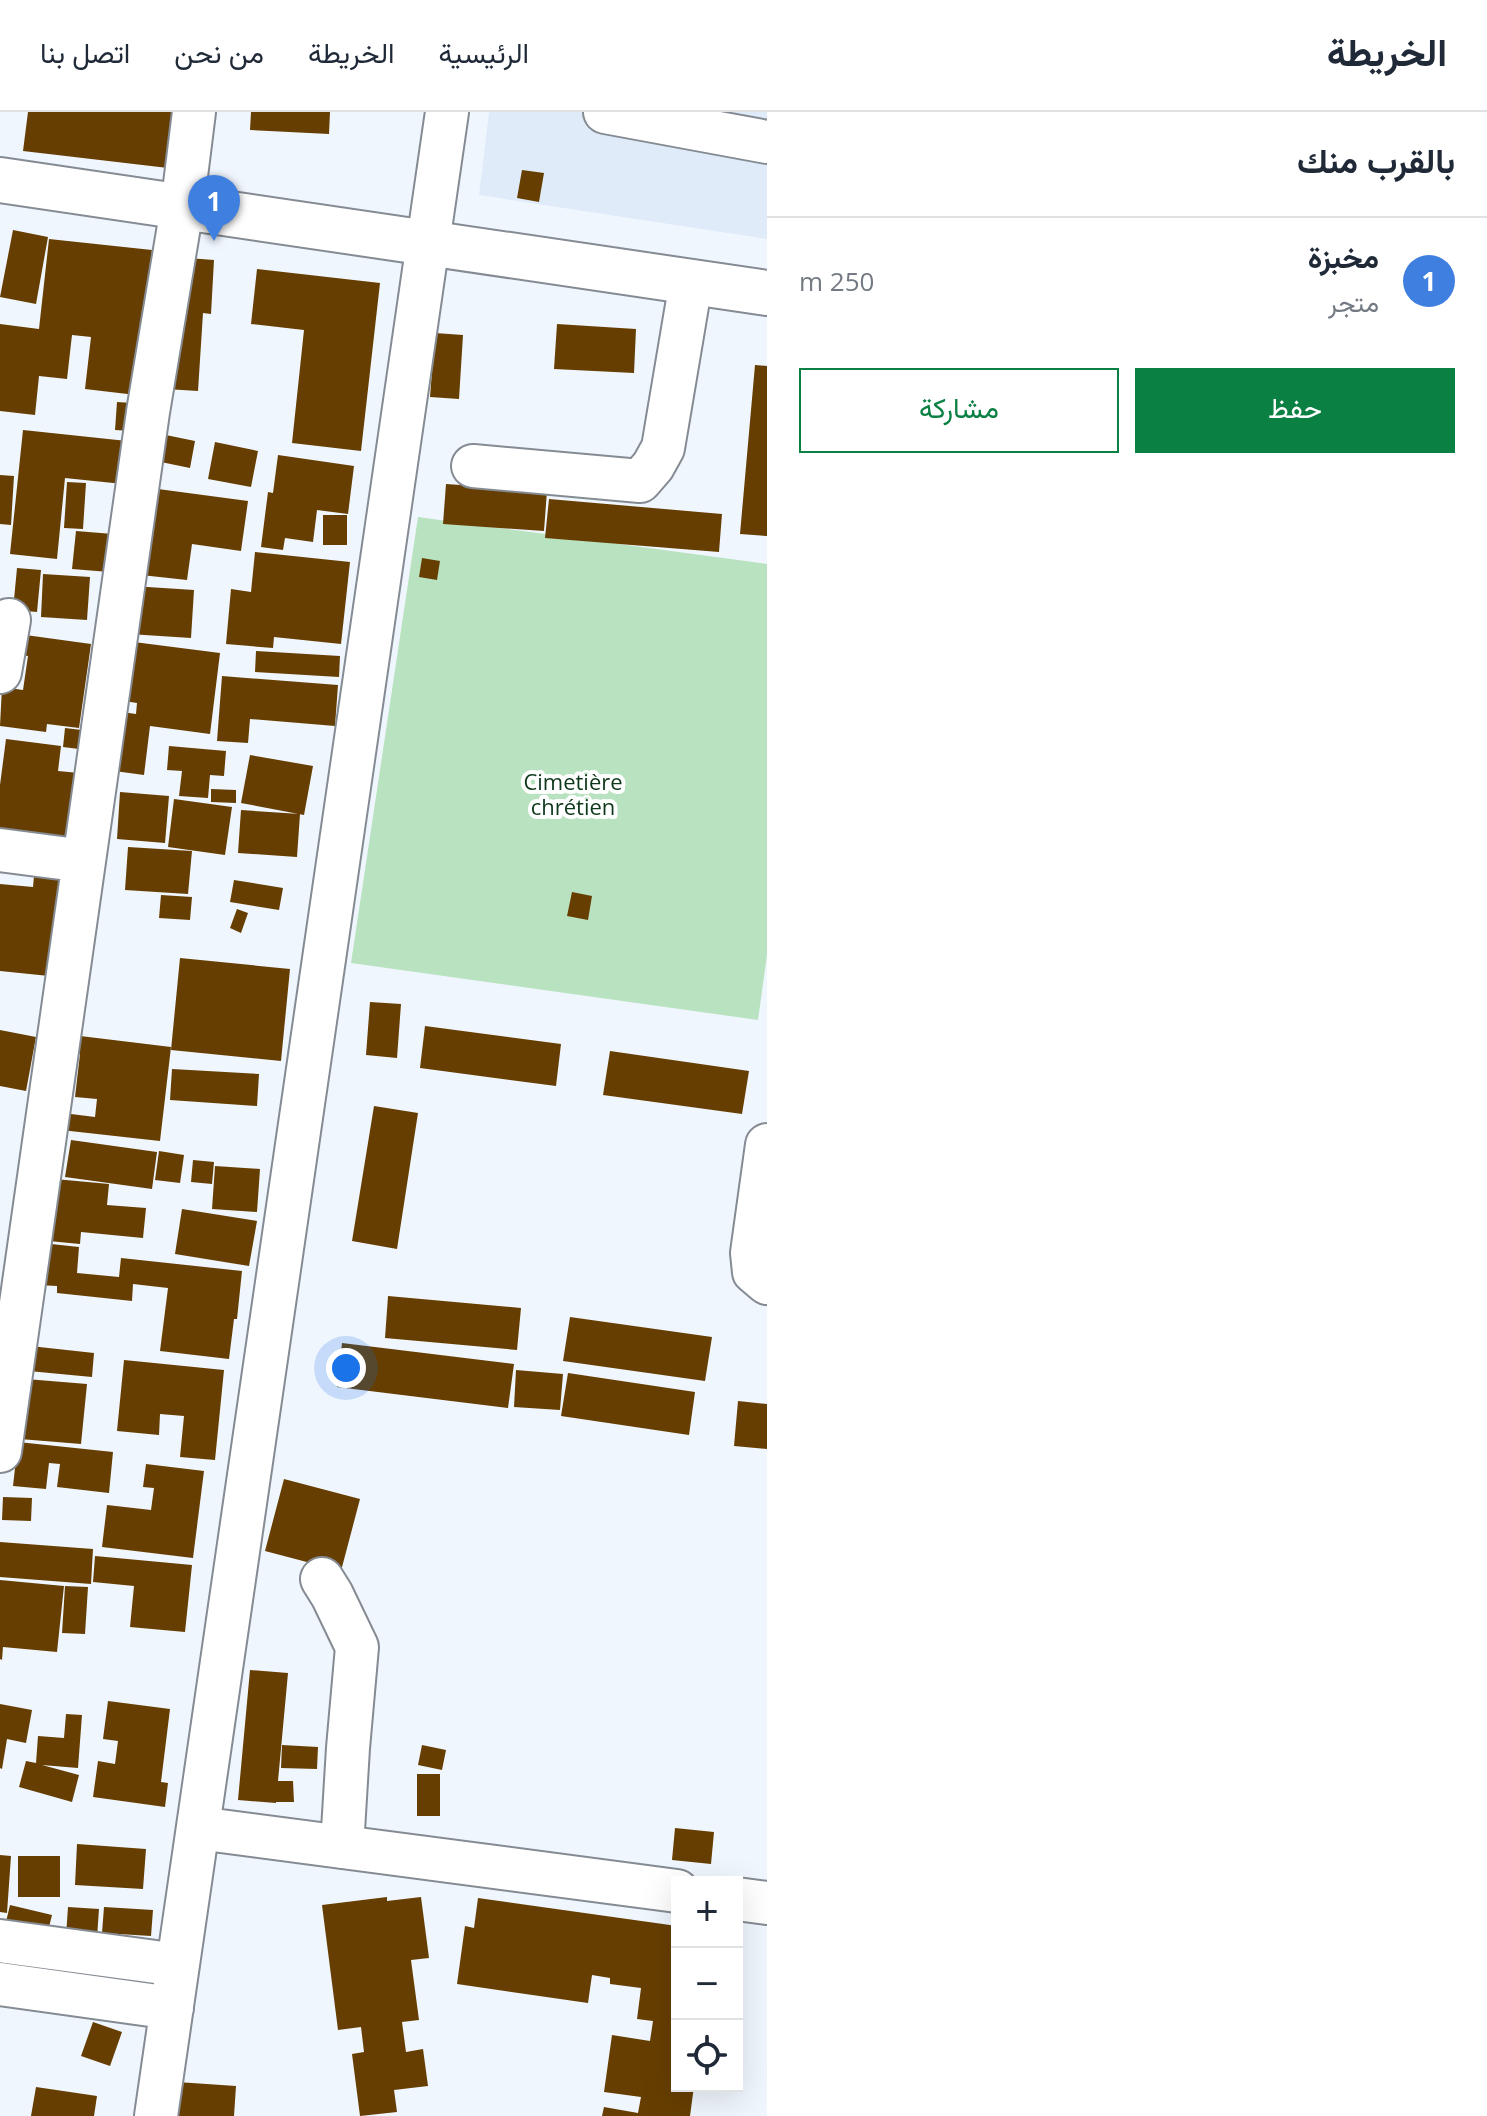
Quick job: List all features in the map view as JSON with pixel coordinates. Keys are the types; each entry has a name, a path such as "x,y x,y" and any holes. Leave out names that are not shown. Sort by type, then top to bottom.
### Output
{"main road":[{"path":"0,180 767,293"}],"street":[{"path":"0,1451 148,412 182,208 194,112"},
{"path":"156,2116 447,112"},
{"path":"605,112 767,142"},
{"path":"473,466 640,481 663,448 691,282"},
{"path":"0,672 9,620"},
{"path":"0,850 84,861"},
{"path":"767,1145 752,1253 754,1272 767,1283"},
{"path":"322,1579 357,1647 342,1847"},
{"path":"198,1828 671,1890"},
{"path":"743,1900 767,1903"},
{"path":"0,1941 178,1965"},
{"path":"0,1984 172,2008"}],"shaded area":[{"path":"489,112 767,112 767,239 479,195"}],"green space":[{"name":"Cimetière chrétien","path":"418,517 767,564 767,955 758,1020 351,963"}],"building":[{"path":"28,112 175,112 168,168 23,151"},
{"path":"251,112 330,112 329,134 250,130"},
{"path":"522,170 544,173 539,202 517,198"},
{"path":"13,230 48,237 36,304 0,297"},
{"path":"49,239 152,250 136,395 85,389 91,337 72,335 67,379 39,376 35,415 0,411 0,324 39,329"},
{"path":"175,257 214,260 211,314 203,313 198,391 166,389"},
{"path":"257,269 380,283 361,451 292,443 304,330 251,324"},
{"path":"557,324 636,329 634,373 554,369"},
{"path":"435,333 463,335 459,399 430,397"},
{"path":"755,365 767,366 767,536 740,534"},
{"path":"117,402 133,403 131,431 115,430"},
{"path":"23,430 127,441 123,484 65,478 57,559 10,554"},
{"path":"161,434 195,441 190,468 156,461"},
{"path":"215,442 258,451 251,487 208,479"},
{"path":"278,455 354,466 348,514 317,510 313,542 285,538 283,550 261,547 268,492 273,493"},
{"path":"0,475 14,476 11,525 0,524"},
{"path":"67,482 86,483 83,529 64,528"},
{"path":"446,484 547,491 544,531 443,524"},
{"path":"143,487 248,501 241,551 192,544 187,580 132,574"},
{"path":"549,499 722,514 719,552 545,538"},
{"path":"323,515 347,515 347,545 323,545"},
{"path":"76,531 113,534 109,572 72,569"},
{"path":"255,552 350,562 341,644 274,637 273,648 226,644 231,589 251,592"},
{"path":"422,558 440,561 437,580 419,577"},
{"path":"17,568 41,570 37,612 13,610"},
{"path":"43,574 90,577 87,620 41,617"},
{"path":"132,586 194,590 191,638 129,634"},
{"path":"11,633 91,644 79,728 47,724 46,732 0,726 2,687 23,690 28,656 8,653"},
{"path":"126,641 220,653 210,734 150,726 144,775 107,770 114,711 136,714 137,703 118,700"},
{"path":"256,651 340,656 339,677 255,672"},
{"path":"222,676 338,685 335,726 250,719 248,743 217,741"},
{"path":"65,728 90,731 87,750 63,747"},
{"path":"6,739 61,746 58,771 79,773 69,845 0,836 0,785"},
{"path":"169,746 226,751 224,776 210,775 208,798 179,796 182,771 167,770"},
{"path":"250,755 313,766 304,815 241,803"},
{"path":"211,789 236,790 236,803 211,802"},
{"path":"120,792 169,796 165,843 117,839"},
{"path":"174,799 232,807 225,855 168,847"},
{"path":"241,810 300,814 297,857 238,853"},
{"path":"128,847 192,851 188,894 125,890"},
{"path":"34,876 59,879 49,976 0,971 0,884 33,887"},
{"path":"234,880 283,888 279,910 230,902"},
{"path":"572,892 592,896 588,920 567,916"},
{"path":"161,895 192,897 190,920 159,918"},
{"path":"237,909 248,913 241,933 230,928"},
{"path":"180,958 290,969 281,1061 171,1050"},
{"path":"370,1002 401,1004 397,1058 366,1055"},
{"path":"425,1026 561,1044 556,1086 420,1068"},
{"path":"0,1030 36,1037 26,1091 0,1086"},
{"path":"72,1035 171,1047 160,1141 61,1130 63,1113 95,1117 97,1099 75,1097 80,1054 70,1053"},
{"path":"610,1051 749,1071 742,1114 603,1095"},
{"path":"172,1069 259,1074 257,1106 170,1100"},
{"path":"374,1106 418,1113 397,1249 352,1241"},
{"path":"71,1140 157,1152 152,1189 65,1177"},
{"path":"159,1151 184,1155 180,1183 155,1180"},
{"path":"193,1160 214,1162 212,1184 191,1182"},
{"path":"215,1166 260,1169 257,1212 212,1209"},
{"path":"44,1178 109,1184 107,1205 146,1208 143,1238 81,1232 80,1244 38,1240"},
{"path":"182,1209 257,1221 249,1266 175,1254"},
{"path":"42,1243 79,1247 77,1273 119,1277 121,1258 242,1271 229,1359 160,1351 168,1288 133,1284 132,1301 57,1293 57,1286 38,1285"},
{"path":"388,1296 521,1308 517,1350 385,1338"},
{"path":"570,1317 712,1337 705,1381 563,1361"},
{"path":"342,1343 514,1364 508,1408 337,1387"},
{"path":"21,1345 94,1353 92,1377 18,1370"},
{"path":"124,1360 224,1370 215,1460 180,1457 184,1416 160,1414 159,1435 117,1431"},
{"path":"516,1370 563,1374 560,1410 514,1407"},
{"path":"568,1373 695,1392 689,1435 561,1416"},
{"path":"26,1379 87,1384 81,1444 20,1439"},
{"path":"738,1401 767,1404 767,1449 734,1446"},
{"path":"18,1442 113,1452 109,1493 57,1487 60,1464 49,1463 46,1489 13,1486"},
{"path":"146,1464 204,1471 193,1558 102,1547 107,1505 151,1510 154,1488 143,1487"},
{"path":"284,1479 360,1499 341,1571 265,1551"},
{"path":"3,1497 32,1498 31,1521 2,1520"},
{"path":"0,1542 93,1549 91,1584 0,1577"},
{"path":"95,1556 192,1565 185,1632 130,1627 134,1586 93,1582"},
{"path":"0,1580 64,1586 57,1652 3,1647 0,1659"},
{"path":"65,1586 88,1587 85,1634 62,1633"},
{"path":"250,1670 288,1673 278,1781 293,1781 294,1802 238,1800"},
{"path":"108,1701 170,1709 161,1782 168,1783 165,1807 93,1797 98,1761 115,1764 118,1741 103,1739"},
{"path":"0,1704 32,1710 26,1743 7,1739 2,1769 0,1768"},
{"path":"66,1714 82,1715 78,1768 42,1765 79,1775 72,1802 19,1787 26,1761 36,1763 38,1736 64,1738"},
{"path":"282,1745 318,1747 317,1769 281,1768"},
{"path":"422,1745 446,1750 442,1770 418,1765"},
{"path":"417,1774 440,1774 440,1816 417,1816"},
{"path":"675,1828 714,1832 711,1864 672,1860"},
{"path":"77,1844 146,1849 143,1889 75,1885"},
{"path":"0,1855 11,1856 7,1913 0,1912"},
{"path":"18,1856 60,1856 60,1897 18,1897"},
{"path":"387,1897 387,1901 421,1897 429,1958 411,1960 419,2020 402,2022 406,2052 423,2049 428,2086 394,2090 397,2112 360,2116 352,2054 364,2052 361,2027 338,2030 322,1905"},
{"path":"478,1898 671,1925 671,2092 693,2092 690,2116 602,2116 604,2107 638,2113 641,2097 604,2092 612,2035 650,2041 653,2021 637,2019 641,1988 610,1984 610,1978 592,1975 588,2003 457,1984 465,1926 474,1928"},
{"path":"10,1905 52,1915 47,1935 5,1926"},
{"path":"68,1907 99,1909 97,1938 66,1936"},
{"path":"104,1907 153,1910 151,1936 102,1933"},
{"path":"93,2022 122,2032 110,2066 81,2056"},
{"path":"177,2082 236,2086 234,2116 174,2116"},
{"path":"36,2087 97,2096 94,2116 31,2116"}],"place":[{"name":"مخبزة","path":"214,241"}]}
